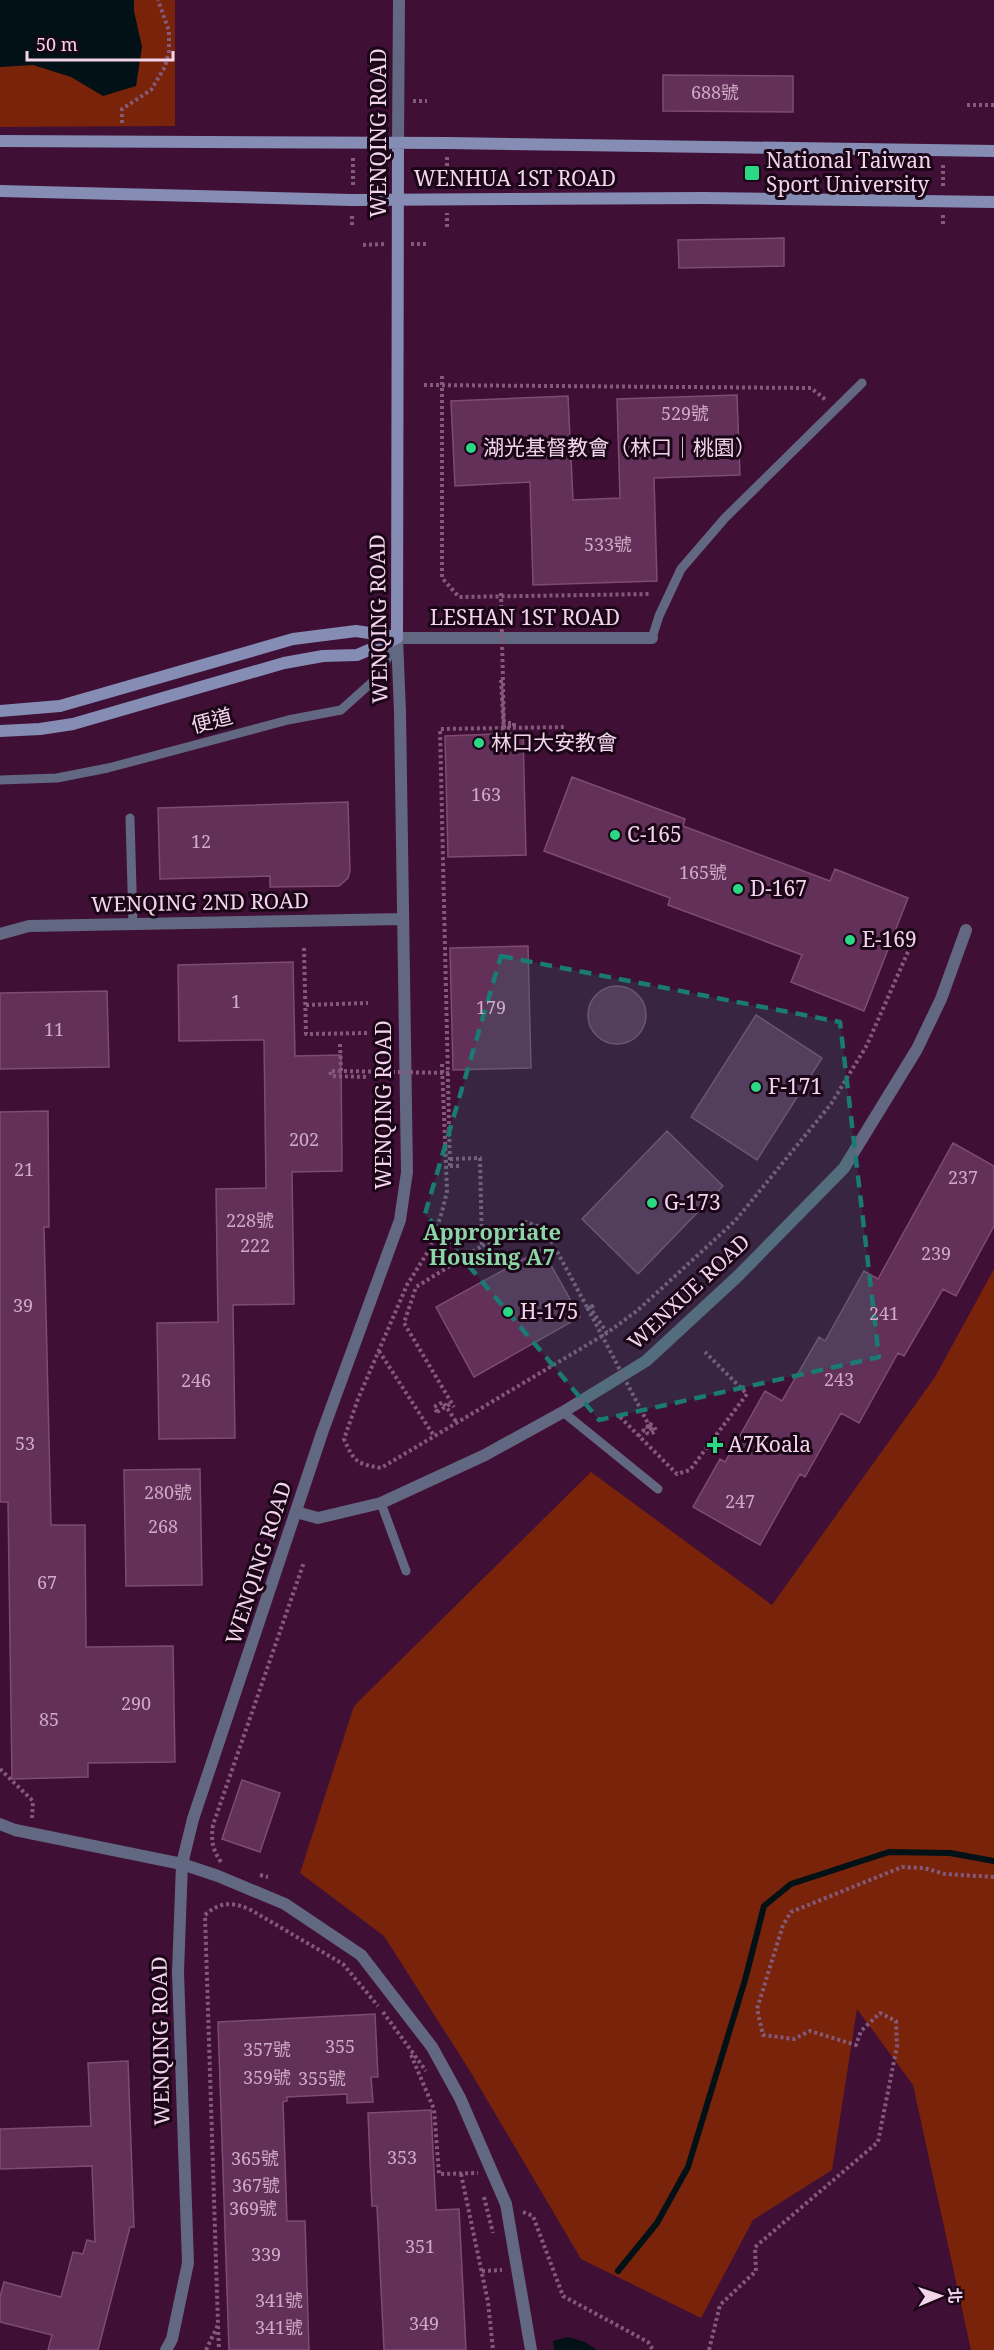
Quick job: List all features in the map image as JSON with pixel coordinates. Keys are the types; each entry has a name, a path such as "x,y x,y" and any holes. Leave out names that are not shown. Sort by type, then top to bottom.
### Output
{"street":[{"name":"WENQING ROAD","path":"166,2350 172,2339 188,2263 178,2015 182,1864 193,1819 322,1433 400,1221 407,1172 397,638 399,0"},
{"name":"WENHUA 1ST ROAD","path":"0,141 398,142 994,151"},
{"name":"WENHUA 1ST ROAD","path":"0,192 352,200 705,198 994,202"},
{"path":"0,711 60,706 293,639 356,631 397,638"},
{"name":"LESHAN 1ST ROAD","path":"397,638 652,638"},
{"path":"0,732 73,724 284,663 323,656 357,655 397,638"},
{"name":"WENQING 2ND ROAD","path":"0,933 29,926 402,919"},
{"name":"WENXUE ROAD","path":"296,1512 318,1518 381,1503 485,1455 563,1412 646,1361 738,1276 844,1168 917,1048 941,999 966,930"},
{"path":"0,1824 15,1830 182,1864 218,1876 285,1904 361,1955 432,2047 460,2098 506,2204 531,2350"}],"lane":[{"path":"652,638 658,616 681,569 725,518 862,383"},
{"name":"便道","path":"0,780 57,778 98,770 288,720 341,710 380,675 397,638"},
{"path":"130,818 133,924"},
{"path":"563,1412 658,1489"},
{"path":"381,1503 406,1570"}],"path":[{"path":"122,123 122,109 152,90 165,67 169,51 168,31 158,0"},
{"path":"967,105 994,105"},
{"path":"352,225 353,142"},
{"path":"447,143 447,227"},
{"path":"943,150 943,226"},
{"path":"442,376 442,578 459,597 651,594"},
{"path":"424,385 811,388 836,408"},
{"path":"501,595 503,727"},
{"path":"501,680 503,727"},
{"path":"460,1166 450,1166 440,729 567,727"},
{"path":"442,1064 447,1191 429,1250 407,1285 344,1439 350,1453 361,1465 381,1468 607,1333 638,1310 735,1221 831,1104 867,1045 910,945"},
{"path":"304,948 306,1034 368,1033"},
{"path":"306,1005 368,1003"},
{"path":"340,1044 341,1071"},
{"path":"368,1077 331,1076 330,1071 449,1072"},
{"path":"450,1159 480,1158 482,1246"},
{"path":"457,1423 443,1402 434,1407 437,1412 452,1404 404,1323 416,1287 482,1246 526,1222 545,1229 607,1333"},
{"path":"591,1308 647,1426 638,1436"},
{"path":"379,1351 434,1436"},
{"path":"620,1418 676,1474 690,1470 747,1394 705,1352"},
{"path":"231,1865 221,1862 215,1853 211,1840 213,1825 304,1562"},
{"path":"0,1769 33,1801 33,1818"},
{"path":"709,2350 720,2305 756,2271 755,2247 878,2142 897,2046 896,2021 880,2013 861,2031 856,2045 810,2031 794,2039 762,2036 757,2009 787,1918 791,1912 902,1867 924,1868 945,1874 994,1876"},
{"path":"259,1874 268,1877"},
{"path":"219,2350 205,1915 218,1906 236,1903 343,1964 380,2008 430,2076"},
{"path":"408,2048 434,2109 438,2175 478,2173"},
{"path":"474,2163 481,2184"},
{"path":"461,2174 482,2271 493,2350"},
{"path":"484,2194 494,2238"},
{"path":"506,2204 532,2216 563,2296 648,2342 653,2350"},
{"path":"500,2259 504,2280"},
{"path":"482,2271 502,2270"},
{"path":"206,2350 218,2325"}],"highlighted area":[{"path":"501,956 840,1022 879,1357 599,1420 425,1214"}],"shaded area":[{"path":"0,0 175,0 175,126 0,127"},
{"path":"0,0 134,0 134,11 142,47 136,86 103,96 71,77 33,65 0,67"},
{"path":"994,1269 994,2350 971,2350 913,2085 857,2009 832,2170 753,2220 701,2318 581,2259 470,2071 384,1936 300,1873 354,1706 591,1472 772,1605 935,1377"},
{"path":"567,2337 585,2342 597,2350 554,2350 553,2341"}],"building":[{"path":"663,75 793,76 793,112 663,111"},
{"path":"784,238 784,266 679,268 678,240"},
{"path":"737,395 740,475 654,478 657,581 533,585 530,482 455,486 451,401 568,396 573,500 620,498 617,399"},
{"path":"523,733 526,855 448,857 445,736"},
{"path":"572,777 685,819 683,826 830,881 835,869 908,898 864,1011 791,982 802,955 668,905 670,898 544,851"},
{"path":"348,802 350,871 348,878 339,886 270,887 270,876 160,879 158,808"},
{"path":"528,946 531,1068 453,1070 450,948"},
{"path":"293,962 295,1056 341,1055 342,1171 292,1172 294,1304 233,1305 235,1438 159,1439 157,1323 218,1322 216,1189 266,1188 264,1040 179,1041 178,965"},
{"path":"611,986 623,986 638,994 646,1009 646,1021 638,1036 623,1044 611,1044 596,1036 588,1021 588,1009 596,994"},
{"path":"107,991 109,1067 0,1069 0,993"},
{"name":"F-171","path":"756,1015 822,1058 757,1160 691,1117"},
{"path":"48,1111 49,1227 44,1227 51,1525 85,1525 86,1647 173,1646 175,1762 88,1763 88,1777 12,1779 8,1502 0,1502 0,1112"},
{"name":"G-173","path":"667,1131 723,1186 638,1274 582,1219"},
{"path":"953,1143 994,1166 994,1226 956,1296 943,1289 904,1356 898,1353 859,1423 841,1413 805,1477 800,1474 760,1545 693,1507 720,1459 725,1462 765,1391 782,1401 819,1337 825,1341 864,1271 878,1279"},
{"name":"H-175","path":"542,1249 580,1317 474,1377 436,1307"},
{"path":"200,1469 202,1585 126,1586 124,1470"},
{"path":"242,1780 280,1793 260,1852 222,1839"},
{"path":"375,2014 378,2077 371,2077 373,2102 347,2103 347,2094 287,2097 287,2101 283,2102 287,2221 305,2221 309,2350 229,2350 218,2022"},
{"path":"128,2061 134,2227 130,2227 98,2350 48,2350 52,2335 0,2322 0,2297 4,2282 61,2297 73,2252 83,2254 87,2240 95,2242 92,2166 0,2169 0,2129 91,2126 88,2063"},
{"path":"431,2110 436,2210 459,2209 466,2350 384,2350 377,2206 372,2206 368,2113"}],"waterway":[{"path":"618,2271 657,2223 688,2167 745,1980 764,1906 791,1884 889,1852 950,1853 994,1861"}],"place":[{"name":"National Taiwan Sport University","path":"752,173"},
{"name":"湖光基督教會（林口｜桃園）","path":"471,448"},
{"name":"林口大安教會","path":"479,743"},
{"name":"C-165","path":"615,835"},
{"name":"D-167","path":"738,889"},
{"name":"E-169","path":"850,940"},
{"name":"F-171","path":"756,1087"},
{"name":"G-173","path":"652,1203"},
{"name":"H-175","path":"508,1312"},
{"name":"A7Koala","path":"715,1445"}],"district":[{"name":"Appropriate Housing A7","path":"492,1244"}]}
